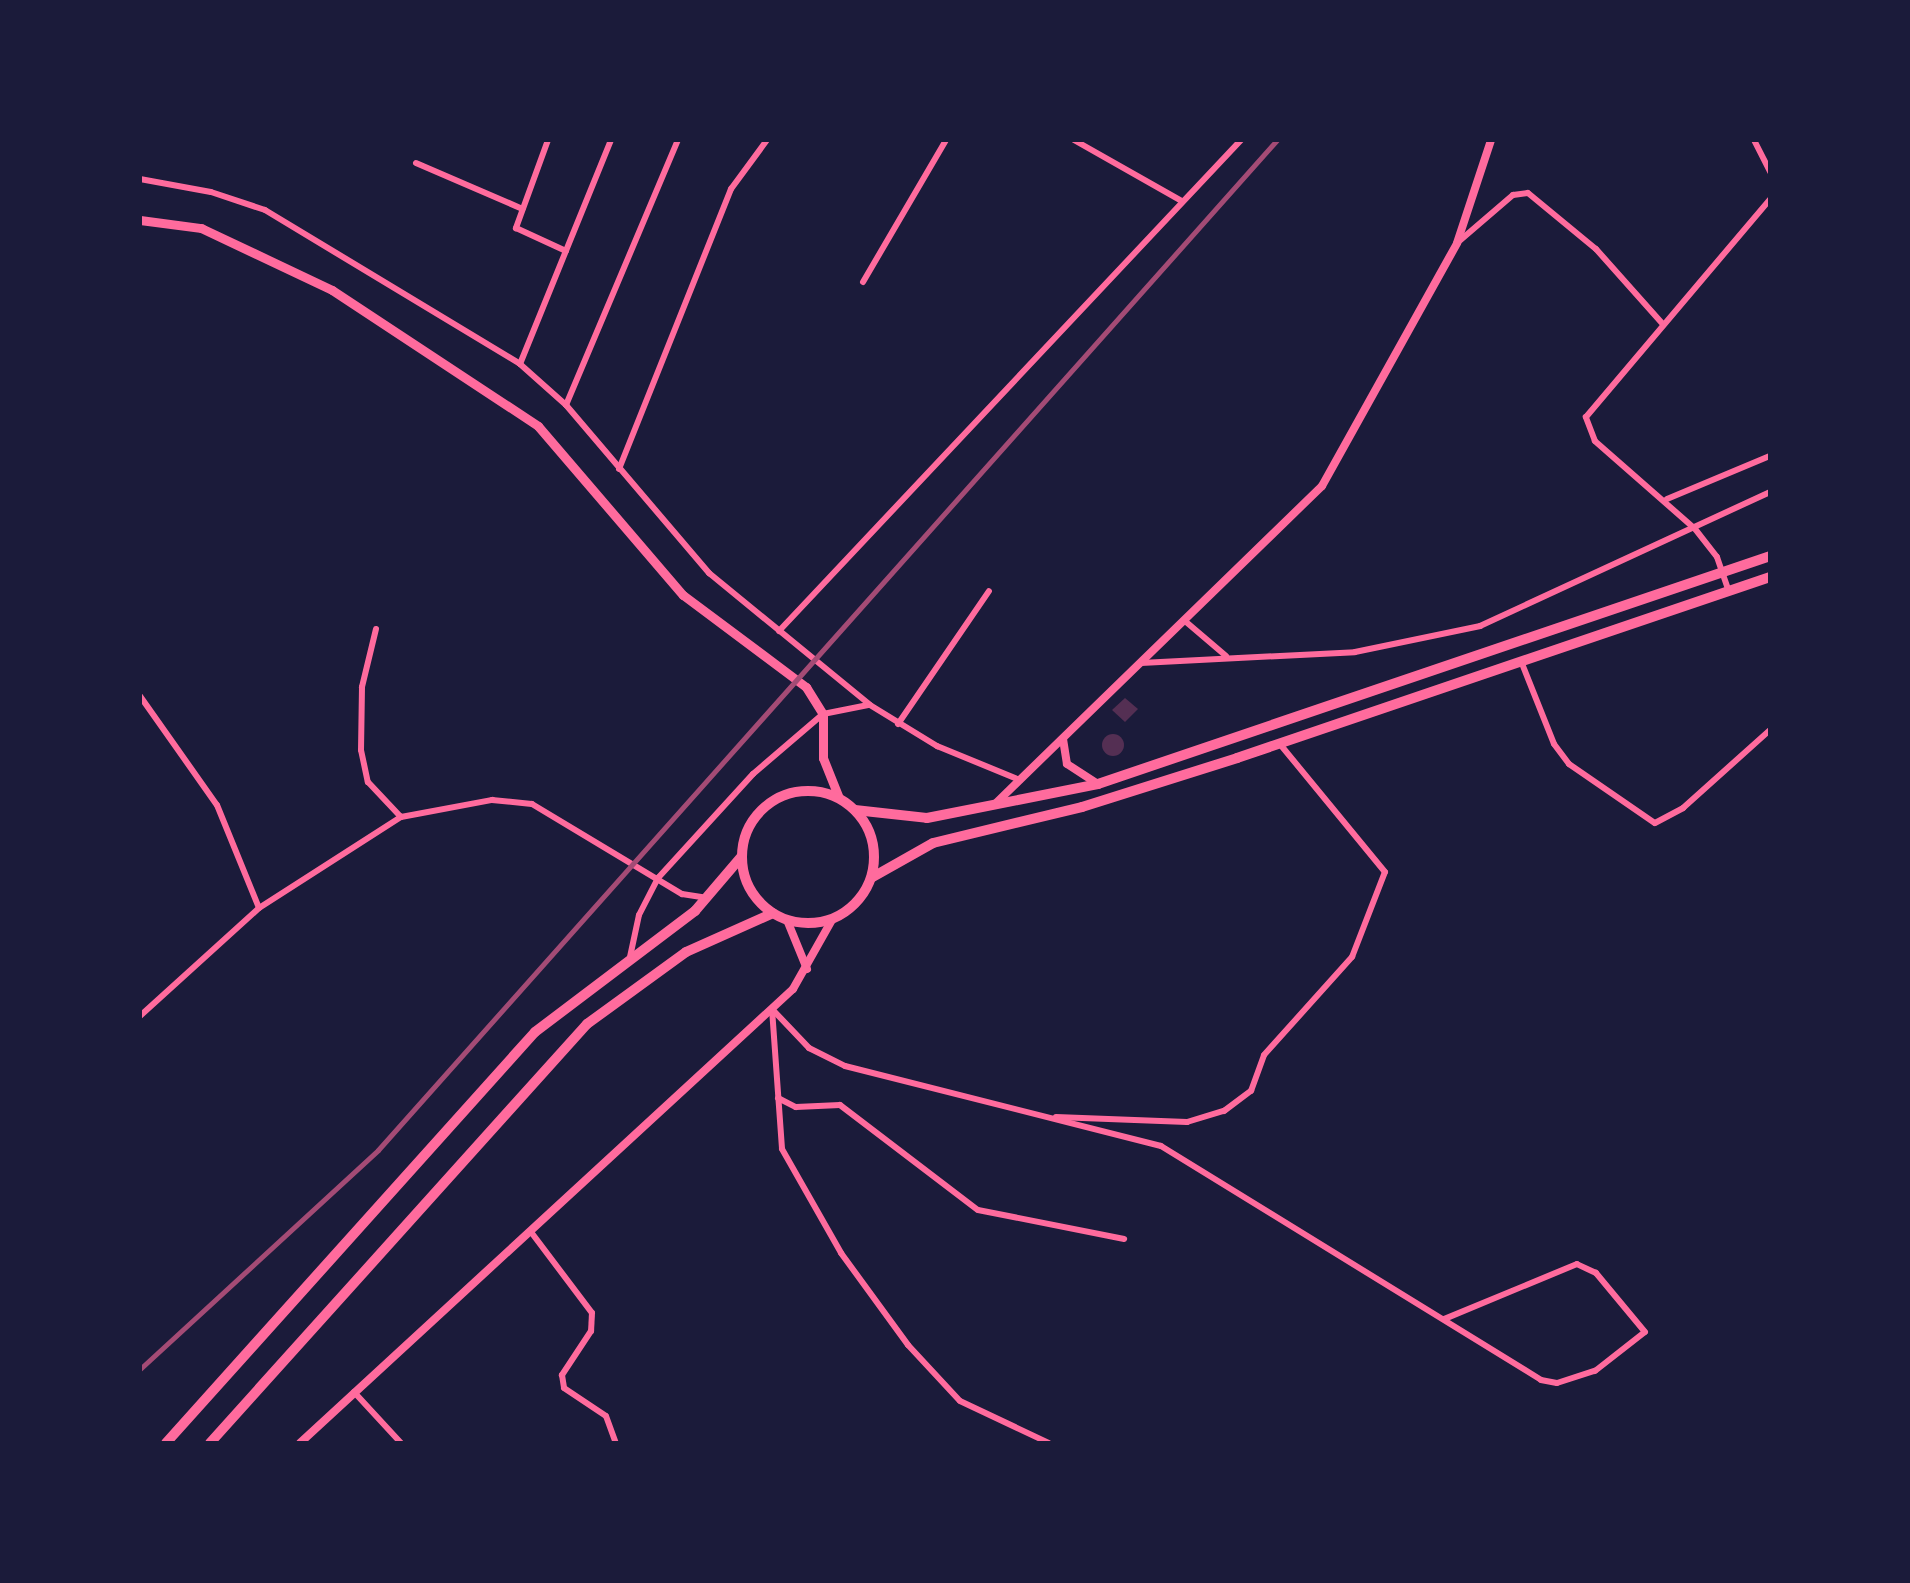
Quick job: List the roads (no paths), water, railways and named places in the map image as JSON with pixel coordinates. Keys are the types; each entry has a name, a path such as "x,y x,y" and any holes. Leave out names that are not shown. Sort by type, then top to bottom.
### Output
{"highway":[{"path":"855,810 909,818 992,807 1098,784 1722,568 1770,556"},
{"path":"870,878 932,842 1082,807 1770,577"},
{"path":"166,1443 512,1056 630,957 709,898 742,856 748,830 775,800 800,791 839,798 855,810 874,847 870,878 856,902 834,918 787,920 773,913 750,889 742,856"},
{"path":"210,1443 588,1024 673,960 773,913"}],"main road":[{"path":"140,220 201,228 246,246 332,290 525,416 683,595 798,678 823,714 824,758 839,798"}],"street":[{"path":"548,140 516,228 566,251"},
{"path":"520,364 612,140"},
{"path":"566,404 678,140"},
{"path":"618,469 732,190 767,140"},
{"path":"863,282 946,140"},
{"path":"1074,140 1182,201"},
{"path":"779,631 1240,140"},
{"path":"1754,140 1770,172"},
{"path":"992,807 1322,486 1456,243 1488,141"},
{"path":"416,164 522,209"},
{"path":"140,179 212,192 265,210 520,364 566,404 709,573 898,724 1020,780"},
{"path":"1456,243 1513,196 1528,192 1596,250 1662,323"},
{"path":"1728,588 1722,568 1694,528 1666,499 1594,440 1586,417 1662,323 1770,208 1770,200"},
{"path":"1666,499 1770,456"},
{"path":"1141,662 1354,652 1480,626 1770,492"},
{"path":"898,724 988,591"},
{"path":"1184,620 1226,657"},
{"path":"376,630 362,687 361,750 368,782 401,817"},
{"path":"1520,659 1554,744 1569,764 1655,823 1683,808 1770,730"},
{"path":"140,696 217,804 258,908"},
{"path":"630,957 639,915 658,878 753,774 823,714 870,705"},
{"path":"1063,738 1066,764 1098,784"},
{"path":"1048,1117 1187,1122 1224,1111 1251,1091 1264,1056 1352,957 1386,872 1280,743"},
{"path":"140,1016 258,908 401,817 492,800 532,804 682,894 709,898"},
{"path":"300,1443 772,1010 808,968 834,918"},
{"path":"787,920 808,968"},
{"path":"772,1010 810,1048 845,1066 1161,1146 1444,1319 1552,1383 1595,1371 1646,1332 1583,1264 1444,1319"},
{"path":"772,1010 782,1150 794,1175 908,1345 960,1401 1049,1443"},
{"path":"778,1098 796,1107 840,1105 978,1210 1124,1239"},
{"path":"531,1232 592,1313 592,1331 562,1382 611,1422 616,1443"},
{"path":"354,1392 401,1443"}],"railway":[{"path":"140,1369 378,1150 1277,140"}]}
